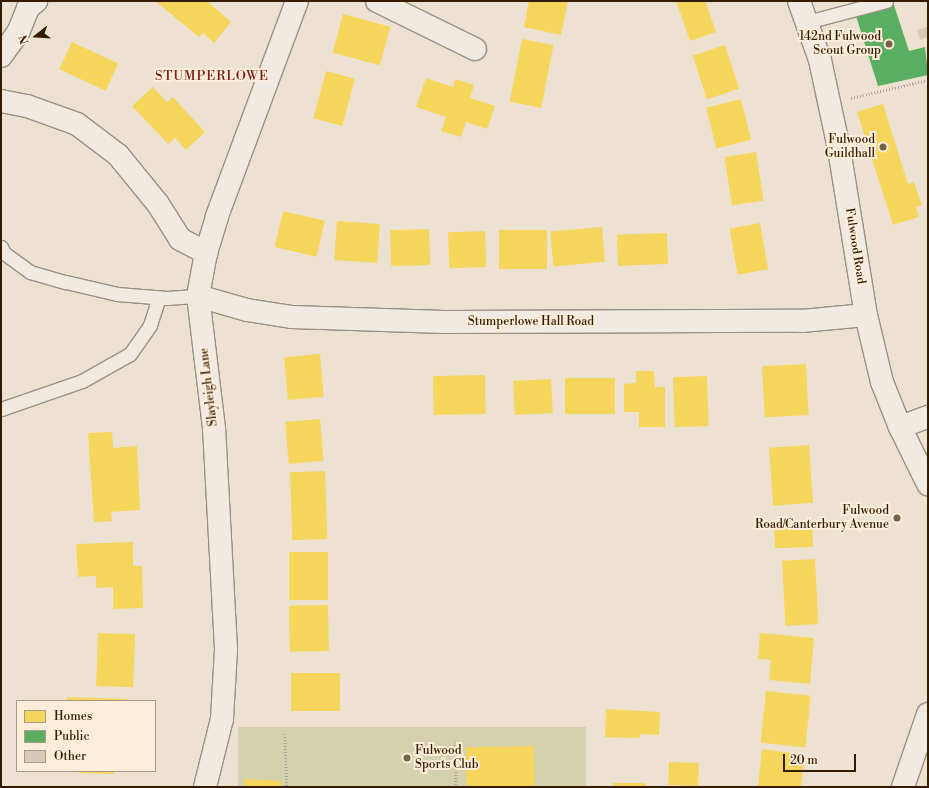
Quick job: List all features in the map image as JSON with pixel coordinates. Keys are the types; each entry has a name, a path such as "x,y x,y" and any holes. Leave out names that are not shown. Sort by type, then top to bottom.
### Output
{"street":[{"path":"1,56 18,33 28,8 36,1"},
{"name":"Slayleigh Lane","path":"209,786 222,719 226,649 214,428 198,296 206,253 297,1"},
{"path":"377,1 475,50"},
{"name":"Fulwood Road","path":"799,1 820,60 829,103 866,315 882,382 900,427 928,484"},
{"path":"1,101 27,106 77,124 118,155 158,204 180,239 206,253"},
{"name":"Stumperlowe Hall Road","path":"198,296 247,310 292,317 436,322 802,321 866,315"},
{"path":"900,427 928,418"},
{"path":"903,787 928,714"}],"lane":[{"path":"807,22 886,1"},
{"path":"1,248 30,272 117,294 159,297 198,296"},
{"path":"1,409 82,381 130,354 150,325 159,297"}],"path":[{"path":"829,103 928,80"},
{"path":"285,734 287,787"},
{"path":"456,742 456,787"}],"shaded area":[{"name":"Fulwood Sports Club","path":"238,727 586,727 586,787 238,787"}],"building: Homes":[{"path":"155,1 207,1 231,22 214,43 203,33 199,37"},
{"path":"529,1 568,2 561,35 524,27"},
{"path":"676,1 705,1 716,32 690,41"},
{"path":"343,14 390,27 380,65 333,53"},
{"path":"522,39 553,45 541,108 510,102"},
{"path":"72,42 118,64 106,91 59,69"},
{"path":"725,45 739,89 707,99 693,56"},
{"path":"326,71 355,79 342,126 313,118"},
{"path":"426,78 453,87 455,79 474,85 470,98 495,106 487,129 466,122 461,137 441,131 446,117 416,107"},
{"path":"153,87 167,102 173,97 205,132 186,150 175,138 168,144 132,106"},
{"path":"741,99 751,140 716,148 706,108"},
{"name":"Fulwood Guildhall","path":"883,104 908,184 914,182 922,205 916,207 919,217 893,225 857,112"},
{"path":"756,152 764,200 732,205 724,157"},
{"path":"283,211 325,221 317,257 275,247"},
{"path":"337,221 380,224 377,263 334,260"},
{"path":"760,223 768,269 738,275 729,228"},
{"path":"602,227 605,262 553,266 550,232"},
{"path":"429,229 430,265 391,266 390,230"},
{"path":"499,230 547,230 547,269 499,269"},
{"path":"485,231 486,267 449,268 448,232"},
{"path":"667,233 668,264 618,266 617,235"},
{"path":"320,354 324,397 288,400 284,357"},
{"path":"806,364 809,415 765,417 762,366"},
{"path":"636,371 654,371 655,387 665,387 665,427 639,427 639,412 624,412 624,384 636,383"},
{"path":"485,375 486,414 434,415 433,376"},
{"path":"707,376 709,426 675,427 673,377"},
{"path":"565,378 615,378 615,414 565,414"},
{"path":"551,379 553,413 515,415 513,381"},
{"path":"320,419 324,461 289,464 285,422"},
{"path":"112,432 113,448 137,446 140,510 111,512 112,521 94,522 88,433"},
{"path":"809,445 813,503 773,506 769,448"},
{"path":"325,471 327,539 292,540 290,472"},
{"path":"812,520 813,547 775,548 774,521"},
{"path":"133,542 133,566 142,566 143,608 113,609 113,587 96,588 96,576 78,577 76,544"},
{"path":"289,552 328,552 328,600 289,600"},
{"path":"815,559 818,624 785,626 782,561"},
{"path":"328,605 329,651 290,652 289,606"},
{"path":"98,633 135,634 133,687 96,686"},
{"path":"760,633 814,638 810,684 769,680 771,660 758,659"},
{"path":"291,673 340,673 340,711 291,711"},
{"path":"766,691 811,696 805,747 761,743"},
{"path":"67,697 127,699 127,700 67,700"},
{"path":"606,709 660,712 659,735 640,734 640,738 605,737"},
{"path":"534,746 535,787 467,787 466,747"},
{"path":"762,749 805,755 801,787 758,787"},
{"path":"669,762 699,763 698,786 668,785"},
{"path":"114,772 114,774 79,773"},
{"path":"244,779 281,781 281,787 244,787"},
{"path":"613,783 646,783 646,787 613,787"}],"building: Public":[{"path":"894,5 909,51 925,47 928,75 878,86 856,16"}],"building: Other":[{"path":"928,27 928,37 920,40 917,30"}],"place":[{"name":"142nd Fulwood Scout Group","path":"889,44"},
{"name":"Fulwood Guildhall","path":"883,147"},
{"name":"Fulwood Road/Canterbury Avenue","path":"897,518"},
{"name":"Fulwood Sports Club","path":"407,758"}],"district":[{"name":"STUMPERLOWE","path":"212,76"}]}
